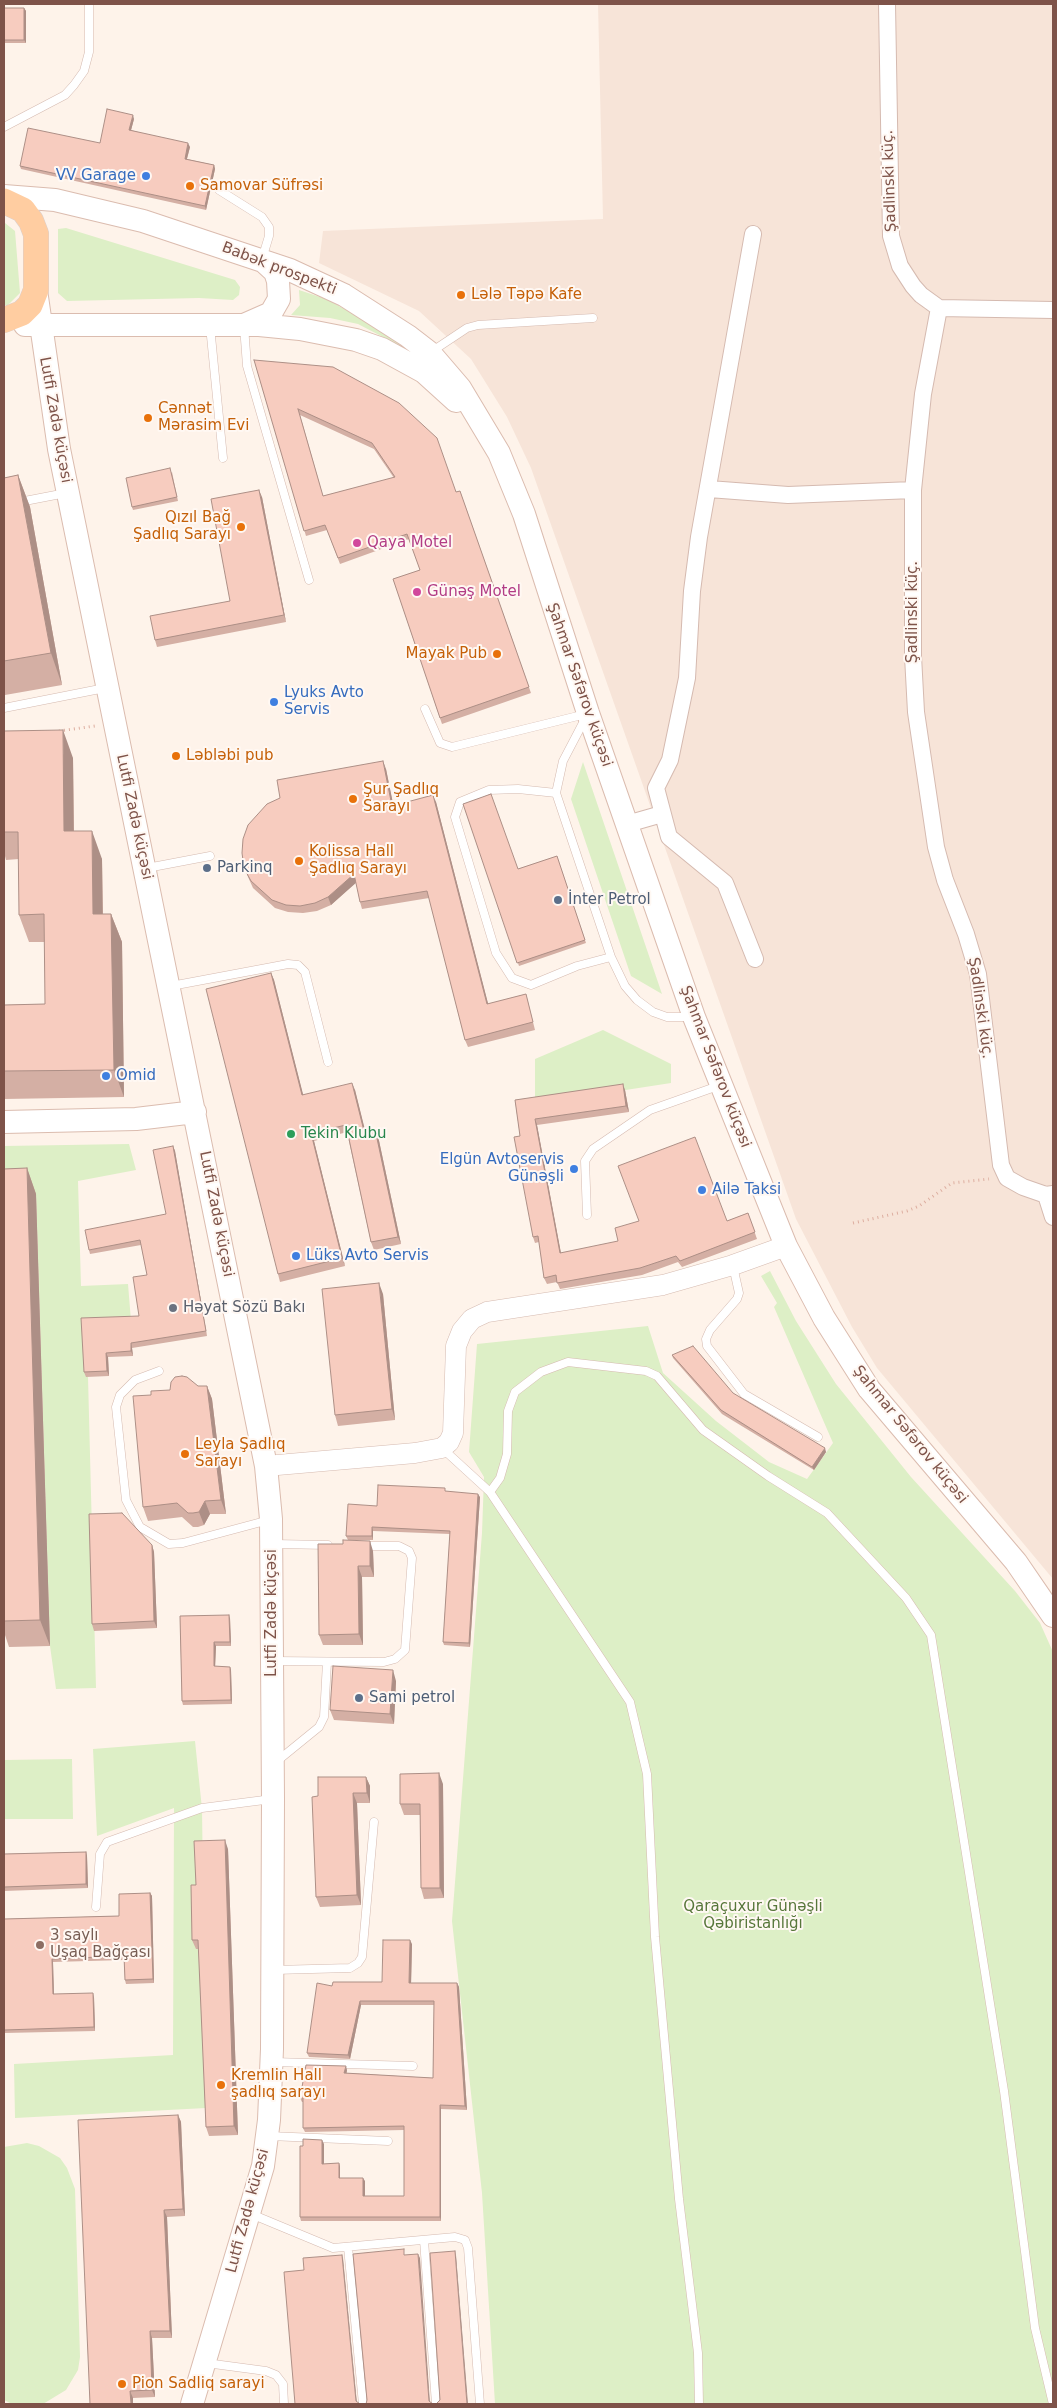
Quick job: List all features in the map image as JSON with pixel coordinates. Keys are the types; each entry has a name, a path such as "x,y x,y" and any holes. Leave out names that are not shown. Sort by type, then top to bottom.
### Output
{"main road":[{"name":"Babək prospekti","path":"4,196 55,200 143,221 262,260 344,295 374,312 430,353 460,388 494,445"},
{"path":"4,200 23,210 31,220 36,234 36,290 30,305 22,313 4,320"},
{"path":"244,325 271,313 279,299 278,281 274,272 262,260"},
{"name":"Lutfi Zadə küçəsi","path":"36,290 68,493 196,1112 266,1466 271,1519 272,1970 271,2062 267,2136 263,2166 192,2404"},
{"path":"4,326 210,324 278,326 356,340 382,349 424,372 447,392 494,445"},
{"name":"Şahmar Səfərov küçəsi","path":"494,445 524,514 588,713 694,1017 786,1246 834,1335 869,1390 1016,1562 1053,1616"},
{"path":"4,1122 143,1119 196,1112"}],"street":[{"name":"Şadlinski küç.","path":"887,4 891,236 900,266 913,286 921,295 939,308 923,394 914,490 913,656 916,712 936,847 945,880 966,934 978,974 1001,1165 1007,1178"},
{"path":"753,234 692,591 687,678 670,760 656,788 669,837 725,883 755,959"},
{"path":"939,308 1053,310"},
{"path":"710,489 788,495 914,490"},
{"path":"627,824 662,814"},
{"path":"1007,1178 1022,1187 1050,1195 1053,1217"},
{"path":"266,1466 442,1448 449,1442 453,1433 456,1346 462,1331 472,1319 487,1312 663,1285 733,1265 786,1246"}],"lane":[{"path":"4,127 65,95 84,71 89,52 89,4"},
{"path":"219,190 262,217 269,227 269,236 262,260"},
{"path":"430,353 467,328 478,325 593,318"},
{"path":"210,324 223,458"},
{"path":"244,325 246,366 309,580"},
{"path":"4,505 68,493"},
{"path":"4,708 107,688"},
{"path":"425,709 440,743 452,747 588,713"},
{"path":"588,713 563,761 556,793 612,956 626,986 637,1000 653,1012 667,1016 694,1017"},
{"path":"556,793 518,789 489,790 460,802 455,817 496,953 512,978 531,985 577,966 612,956"},
{"path":"145,868 210,856"},
{"path":"169,986 288,964 298,966 305,972 328,1062"},
{"path":"587,1215 585,1161 593,1149 655,1107 720,1085"},
{"path":"733,1265 739,1293 737,1299 710,1330 706,1339 707,1346 744,1394 818,1437"},
{"path":"490,1492 500,1478 506,1454 508,1411 515,1392 541,1372 568,1362 646,1371 657,1376 703,1430 768,1476 827,1513 906,1598 930,1635 1004,2091 1035,2328 1053,2404"},
{"path":"159,1371 135,1380 120,1395 116,1408 126,1500 140,1527 169,1544 183,1543 271,1519"},
{"path":"442,1448 490,1492 630,1702 645,1765 654,1937 679,2199 698,2353 699,2404"},
{"path":"272,1544 340,1545"},
{"path":"272,1661 384,1662 395,1659 405,1650 412,1558 409,1551 399,1546 350,1546"},
{"path":"273,1764 319,1727 324,1717 327,1662"},
{"path":"96,1907 100,1854 107,1842 202,1808 273,1799"},
{"path":"272,1970 350,1968 358,1963 362,1957 374,1822"},
{"path":"271,2062 413,2066"},
{"path":"267,2136 388,2140"},
{"path":"249,2213 333,2248 455,2237 465,2240 468,2248 480,2404"},
{"path":"424,2240 436,2404"},
{"path":"348,2246 363,2404"},
{"path":"205,2363 266,2371 276,2375 283,2384 284,2404"}],"path":[{"path":"50,732 115,723"},
{"path":"853,1223 907,1211 919,1206 952,1183 1007,1178"}],"shaded area":[{"path":"598,4 1053,4 1053,1579 877,1368 852,1327 796,1219 531,468 507,417 471,359 419,311 319,263 323,231 603,219"}],"green space":[{"path":"5,223 15,231 20,293 8,305 4,305"},
{"path":"66,228 235,280 240,287 239,295 233,300 199,298 67,301 58,293 58,229"},
{"path":"299,290 326,299 350,312 410,351 358,324 330,318 291,315 300,305"},
{"path":"583,762 662,994 631,976 571,799"},
{"path":"603,1030 671,1064 671,1083 535,1104 535,1059"},
{"path":"129,1144 136,1170 78,1181 81,1286 128,1284 131,1321 86,1377 88,1377 96,1688 56,1689 50,1646 36,1195 4,1195 4,1146"},
{"name":"Qaraçuxur Günəşli Qəbiristanlığı","path":"770,1271 796,1321 836,1384 911,1477 1015,1591 1040,1623 1053,1652 1053,2404 495,2404 482,2193 452,1921 482,1533 484,1477 469,1452 477,1344 648,1326 663,1373 716,1421 769,1462 807,1479 833,1443 774,1307 777,1303 761,1276"},
{"path":"195,1741 202,1809 206,2108 15,2118 14,2064 173,2055 174,1808 97,1836 93,1749"},
{"path":"72,1759 73,1819 4,1819 4,1760"},
{"path":"27,2143 39,2146 60,2158 67,2168 75,2189 80,2357 78,2370 66,2390 43,2404 12,2404 4,2400 4,2147"}],"building":[{"path":"4,8 24,8 24,40 4,40"},
{"path":"107,109 133,115 129,130 188,143 185,159 214,165 205,206 20,166 28,128 100,143"},
{"path":"254,360 333,367 399,403 437,438 456,492 460,491 529,687 440,718 393,579 420,570 407,534 338,558 325,525 304,531","holes":["298,409 372,443 395,477 323,496"]},
{"path":"170,468 177,497 132,507 126,478"},
{"path":"18,475 51,653 4,661 4,478"},
{"path":"259,490 284,615 155,640 150,616 230,601 211,499"},
{"path":"63,730 64,831 92,831 93,914 111,914 114,1070 4,1071 4,1005 45,1004 44,914 19,915 18,832 4,832 4,731"},
{"path":"383,761 392,806 433,795 487,1004 526,994 533,1022 465,1040 427,891 360,902 354,874 328,897 315,903 300,906 286,905 272,900 251,881 244,868 243,839 248,825 267,804 280,798 277,780"},
{"path":"491,794 518,869 557,856 585,940 517,963 463,804"},
{"name":"Tekin Klubu","path":"271,973 302,1095 352,1083 364,1131 375,1129 398,1237 371,1242 346,1125 311,1133 342,1258 278,1274 206,989"},
{"path":"623,1084 626,1106 535,1119 560,1253 618,1241 615,1228 639,1221 618,1166 695,1137 727,1221 748,1213 755,1232 680,1261 676,1256 640,1268 557,1283 556,1275 544,1278 538,1236 533,1237 514,1137 520,1136 515,1100"},
{"path":"173,1146 206,1331 131,1343 131,1351 106,1353 107,1371 84,1372 81,1318 139,1316 133,1277 147,1275 140,1240 89,1250 85,1230 166,1214 153,1150"},
{"path":"27,1168 40,1620 4,1621 4,1169"},
{"path":"379,1283 392,1409 335,1415 322,1289"},
{"path":"693,1346 733,1393 825,1448 812,1467 721,1410 672,1355"},
{"path":"175,1377 187,1377 198,1386 207,1386 221,1500 205,1501 199,1512 193,1513 188,1513 177,1503 143,1507 133,1396 151,1395 151,1391 170,1390 171,1382"},
{"path":"378,1485 445,1488 445,1491 478,1494 469,1643 443,1642 450,1531 372,1527 372,1536 346,1536 348,1504 377,1506"},
{"path":"122,1513 152,1545 154,1621 92,1624 89,1514"},
{"path":"343,1540 370,1541 370,1566 358,1566 359,1634 319,1635 318,1544 343,1544"},
{"path":"229,1615 230,1642 214,1642 214,1666 230,1667 231,1700 182,1701 180,1616"},
{"path":"333,1666 393,1670 390,1714 330,1710"},
{"path":"439,1773 440,1888 421,1888 420,1804 400,1804 400,1774"},
{"path":"318,1777 366,1777 367,1793 353,1793 357,1895 316,1897 312,1797 318,1796"},
{"path":"225,1840 234,2126 206,2127 198,1940 192,1940 191,1885 196,1885 194,1841"},
{"path":"86,1852 86,1884 4,1887 4,1854"},
{"path":"150,1893 153,1979 125,1980 124,1956 52,1959 53,1994 93,1993 94,2027 4,2030 4,1919 119,1916 119,1894"},
{"path":"383,1940 410,1940 409,1983 457,1983 465,2106 440,2105 440,2217 300,2217 300,2146 303,2146 303,2139 322,2140 322,2164 339,2163 339,2178 363,2178 363,2196 404,2196 404,2126 303,2128 303,2098 300,2098 306,2065 346,2066 344,2073 433,2078 434,2001 360,2001 348,2055 307,2053 317,1983 332,1986 333,1982 382,1982"},
{"path":"178,2115 183,2209 164,2210 170,2331 150,2331 152,2390 130,2391 131,2404 90,2404 78,2120"},
{"path":"404,2249 404,2255 418,2254 429,2401 433,2404 366,2404 353,2254"},
{"path":"455,2251 467,2404 436,2404 440,2400 430,2253"},
{"path":"342,2255 356,2401 360,2404 295,2404 284,2272 304,2270 303,2258"}],"place":[{"name":"VV Garage","path":"146,176"},
{"name":"Samovar Süfrəsi","path":"190,186"},
{"name":"Lələ Təpə Kafe","path":"461,295"},
{"name":"Cənnət Mərasim Evi","path":"148,418"},
{"name":"Qızıl Bağ Şadlıq Sarayı","path":"241,527"},
{"name":"Qaya Motel","path":"357,543"},
{"name":"Günəş Motel","path":"417,592"},
{"name":"Mayak Pub","path":"497,654"},
{"name":"Lyuks Avto Servis","path":"274,702"},
{"name":"Ləbləbi pub","path":"176,756"},
{"name":"Şur Şadlıq Sarayı","path":"353,799"},
{"name":"Kolissa Hall Şadlıq Sarayı","path":"299,861"},
{"name":"Parkinq","path":"207,868"},
{"name":"İnter Petrol","path":"558,900"},
{"name":"Omid","path":"106,1076"},
{"name":"Tekin Klubu","path":"291,1134"},
{"name":"Elgün Avtoservis Günəşli","path":"574,1169"},
{"name":"Ailə Taksi","path":"702,1190"},
{"name":"Lüks Avto Servis","path":"296,1256"},
{"name":"Həyat Sözü Bakı","path":"173,1308"},
{"name":"Leyla Şadlıq Sarayı","path":"185,1454"},
{"name":"Sami petrol","path":"359,1698"},
{"name":"3 saylı Uşaq Bağçası","path":"40,1945"},
{"name":"Kremlin Hall şadlıq sarayı","path":"221,2085"},
{"name":"Pion Sadliq sarayi","path":"122,2384"}]}
